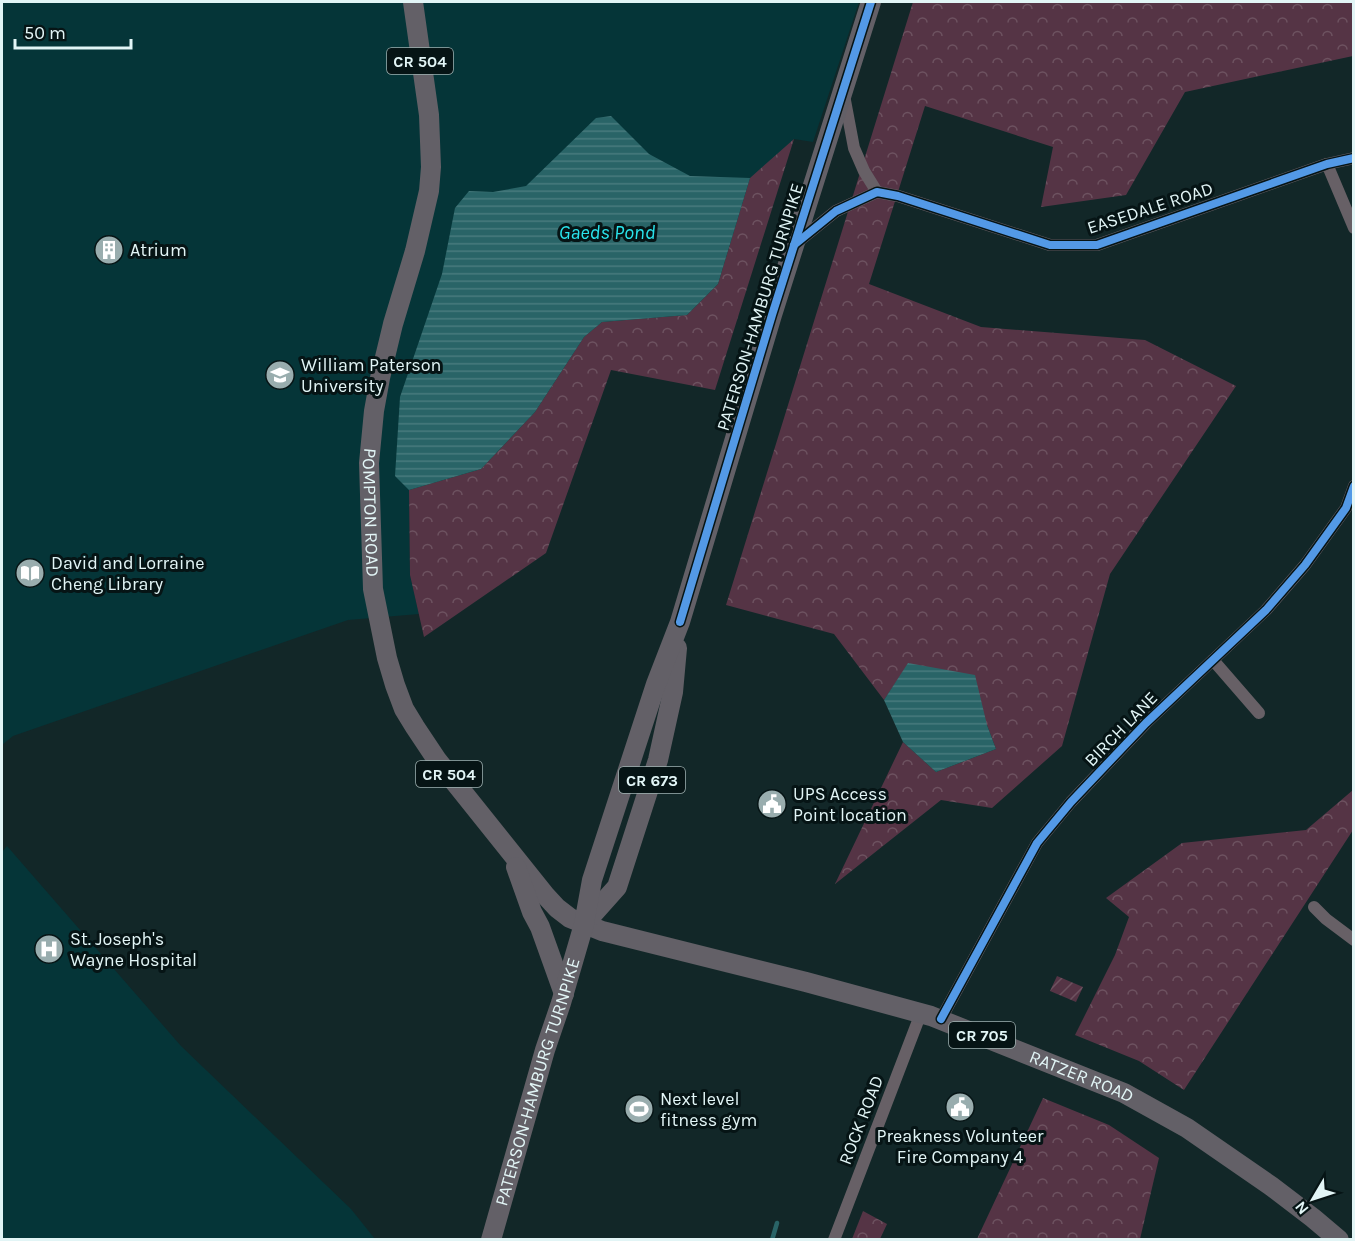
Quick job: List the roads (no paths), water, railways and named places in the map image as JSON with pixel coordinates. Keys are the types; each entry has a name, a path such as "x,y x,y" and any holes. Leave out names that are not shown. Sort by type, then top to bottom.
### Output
{"main road":[{"name":"POMPTON ROAD","path":"413,2 429,115 431,167 429,191 416,251 391,334 374,411 369,463 373,590 395,685 415,727 437,760 557,908 570,918 584,924"},
{"name":"PATERSON-HAMBURG TURNPIKE","path":"491,1239 584,924 617,887 658,760 673,692 680,622 794,245 871,2"},
{"path":"512,854 564,994"},
{"name":"RATZER ROAD","path":"584,924 602,931 806,982 941,1019 1124,1093 1187,1128 1271,1186 1339,1239"}],"street":[{"path":"794,245 836,211 877,192 854,148 843,92"},
{"name":"EASEDALE ROAD","path":"877,192 898,196 1050,245 1097,245 1327,164 1353,158"},
{"path":"1327,164 1353,228"},
{"name":"BIRCH LANE","path":"941,1019 1037,843 1071,802 1146,723 1266,610 1350,510 1353,486"},
{"path":"1213,660 1259,712"},
{"path":"1314,907 1353,940"},
{"name":"ROCK ROAD","path":"834,1239 921,1013"}],"water":[{"name":"Gaeds Pond","path":"611,116 649,154 690,176 750,178 718,284 687,315 602,322 584,337 535,412 481,469 409,490 395,476 400,397 442,274 455,208 469,191 493,192 526,186 596,118"},
{"path":"908,663 975,675 987,725 996,749 936,772 903,742 884,700"}],"waterway":[{"path":"772,1240 777,1223"}],"place":[{"name":"Atrium","path":"109,250"},
{"name":"William Paterson University","path":"280,375"},
{"name":"David and Lorraine Cheng Library","path":"30,573"},
{"name":"UPS Access Point location","path":"772,804"},
{"name":"St. Joseph's Wayne Hospital","path":"49,949"},
{"name":"Preakness Volunteer Fire Company 4","path":"960,1107"},
{"name":"Next level fitness gym","path":"639,1109"}]}
